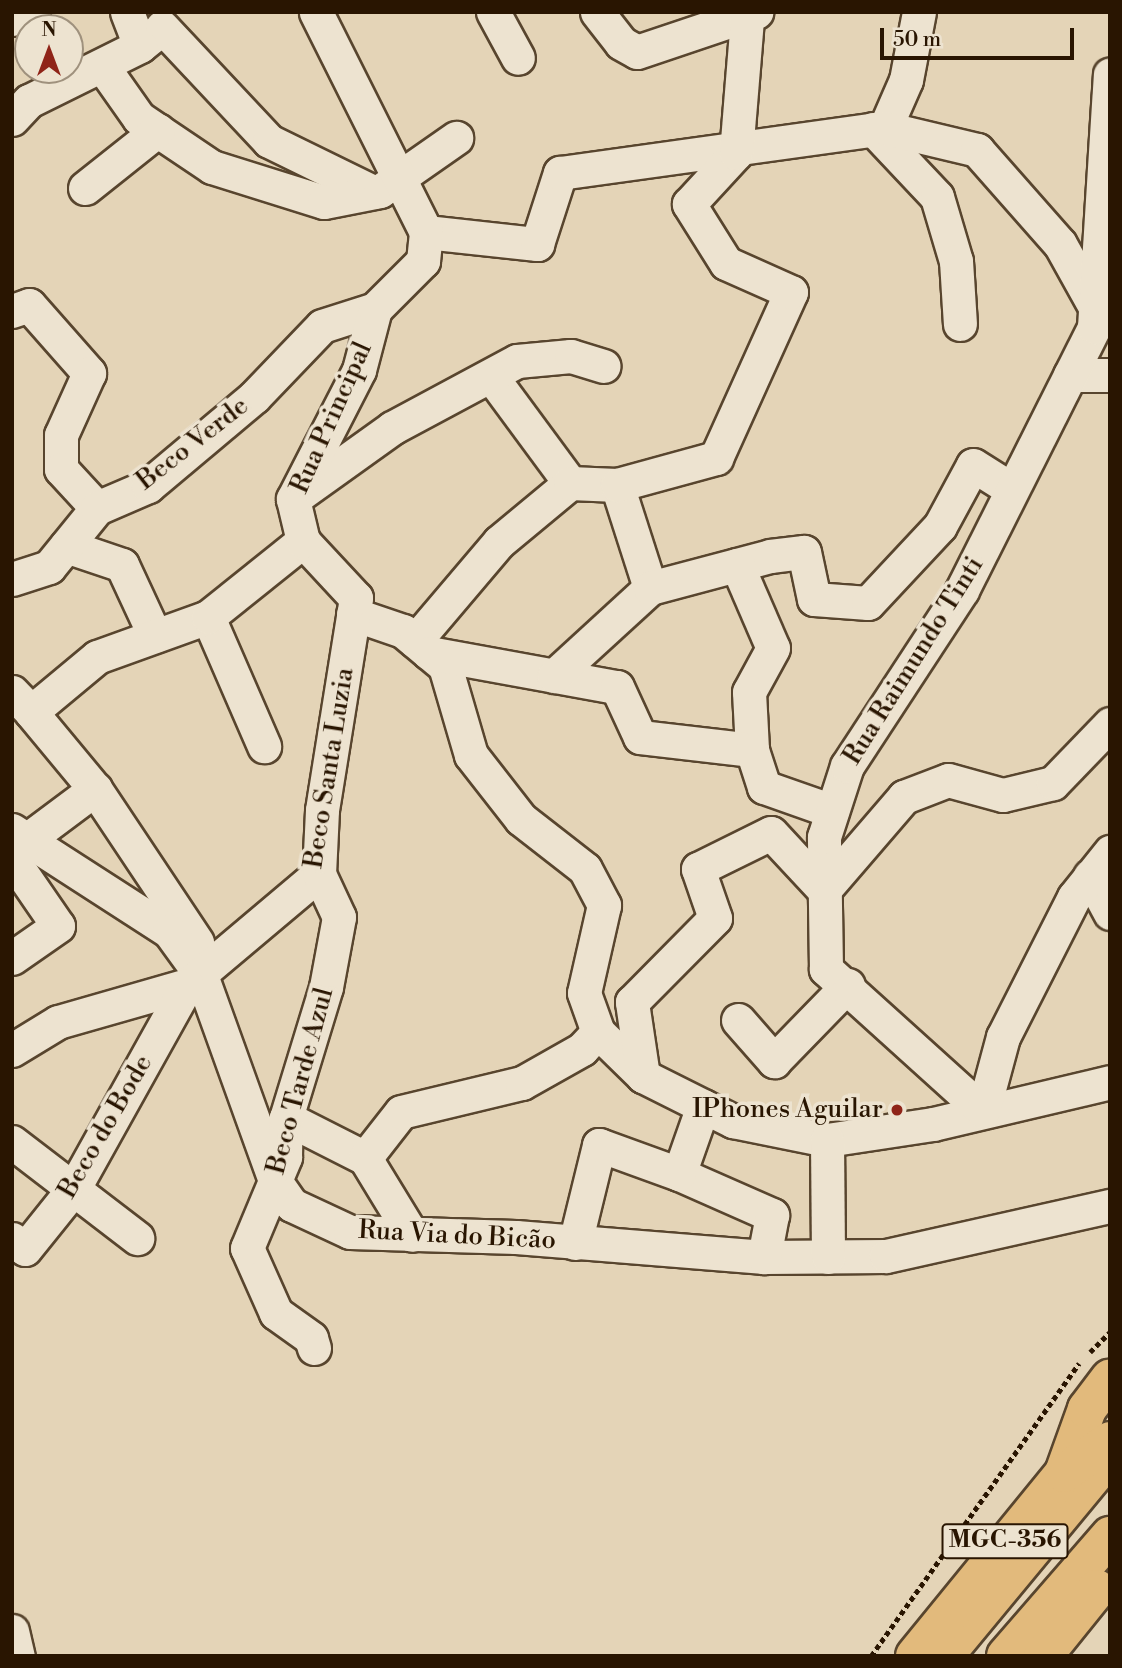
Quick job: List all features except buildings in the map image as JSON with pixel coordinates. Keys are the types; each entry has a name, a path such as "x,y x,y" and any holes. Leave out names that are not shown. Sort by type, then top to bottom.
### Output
{"main road":[{"path":"1064,1473 1087,1409 1110,1378"},
{"name":"MGC-356","path":"915,1656 1064,1473 1110,1441"},
{"name":"MGC-356","path":"944,1656 1110,1455"},
{"path":"1057,1520 1079,1521 1109,1550"},
{"name":"MGC-356","path":"1006,1656 1109,1550"},
{"name":"MGC-356","path":"1043,1656 1109,1550"}],"street":[{"path":"12,19 33,12"},
{"path":"127,12 160,29 269,141 373,192"},
{"path":"316,12 403,176 426,232 537,244 560,173 736,153 779,138 879,129 977,150 1052,234 1095,306"},
{"path":"493,12 518,58"},
{"path":"597,12 621,43 637,52 752,16 736,153 689,204 726,263 791,292 716,458 617,485 570,484 499,542 422,647 617,687 640,737 752,750"},
{"path":"879,129 906,80 919,12"},
{"path":"12,119 29,101 103,67 160,29"},
{"path":"103,67 139,118 212,167 324,202 373,192 403,176 456,138"},
{"name":"Rua Raimundo Tinti","path":"983,1111 848,985 825,969 824,836 847,766 962,590 1094,327 1110,75"},
{"path":"879,129 937,197 956,261 960,324"},
{"path":"85,188 158,130"},
{"name":"Rua Principal","path":"426,232 423,261 375,309 359,370 293,499 303,541 354,606 422,647 445,666 471,755 521,819 585,870 604,905 584,993 598,1032 643,1076 733,1121 827,1140 983,1111"},
{"path":"12,311 29,305 89,373 61,435 61,469 97,508"},
{"name":"Beco Verde","path":"12,579 49,567 97,508 148,486 254,397 322,326 375,309"},
{"path":"293,499 392,428 517,361 571,356 604,366"},
{"path":"1070,375 1110,375"},
{"path":"491,376 570,484"},
{"path":"554,676 650,588 737,565 804,552 814,599 868,603 940,526 973,465 1012,489"},
{"path":"617,485 650,588"},
{"path":"200,975 95,789 21,702 97,657 208,617 303,541"},
{"path":"66,546 122,565 155,636"},
{"path":"737,565 773,648 749,692 752,750 764,787 832,811"},
{"name":"Beco Santa Luzia","path":"12,1051 58,1022 200,975 319,874 321,810 354,606"},
{"path":"208,617 264,746"},
{"path":"643,1076 632,1002 715,918 698,870 771,833 824,890 904,797 948,779 1003,795 1053,783 1110,724"},
{"path":"12,958 58,926 16,845 95,789"},
{"name":"Rua Via do Bicão","path":"16,845 169,931 200,975 275,1181 292,1205 319,1221 349,1232 575,1243 764,1257 828,1257 943,1247 1059,1213 1110,1206"},
{"path":"1100,864 1110,913"},
{"path":"1100,864 1003,1037 983,1111 1110,1082"},
{"name":"Beco Tarde Azul","path":"314,1348 311,1338 276,1312 247,1248 285,1157 286,1118 326,987 339,917 319,874"},
{"name":"Beco do Bode","path":"12,1239 25,1249 74,1188 200,975"},
{"path":"738,1020 774,1061 848,985"},
{"path":"365,1158 401,1112 522,1083 582,1049 598,1032"},
{"path":"679,1174 703,1106"},
{"path":"286,1118 365,1158 412,1235"},
{"path":"827,1140 828,1257"},
{"path":"12,1142 137,1238"},
{"path":"575,1243 600,1144 679,1174 772,1215 764,1257"},
{"path":"12,1631 18,1656"}],"path":[{"path":"870,1656 1071,1372 1110,1332"}],"place":[{"name":"IPhones Aguilar","path":"897,1110"}]}
